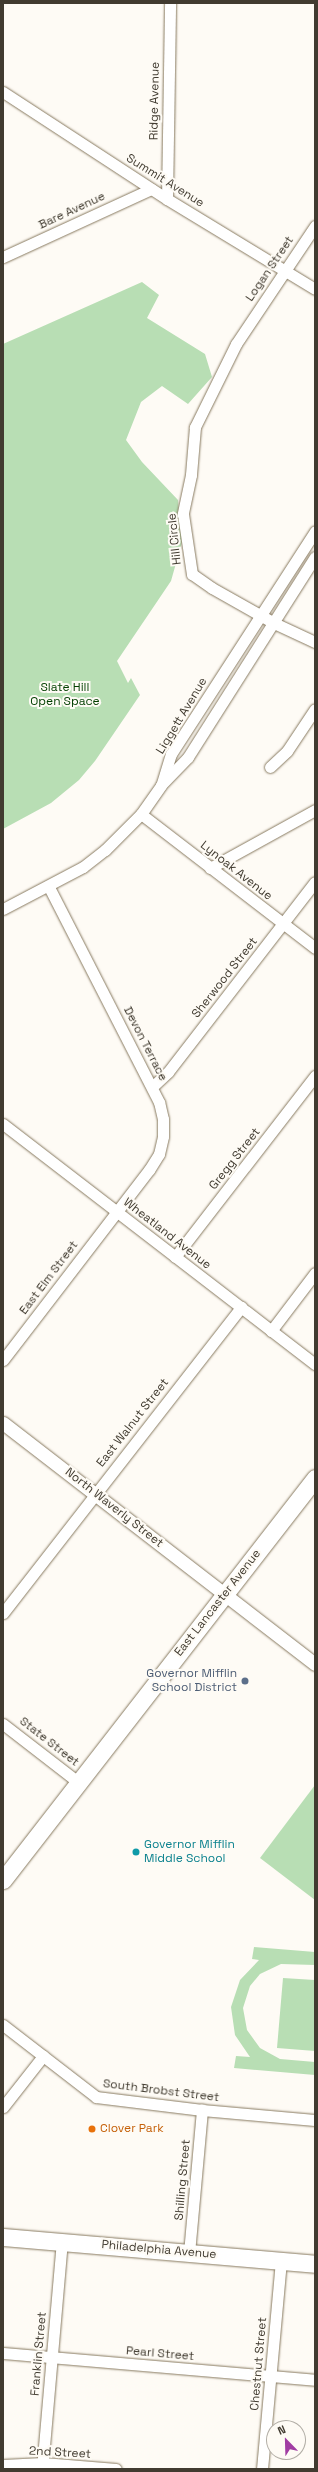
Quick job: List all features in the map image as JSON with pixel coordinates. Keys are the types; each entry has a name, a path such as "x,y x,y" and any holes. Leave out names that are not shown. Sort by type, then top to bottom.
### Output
{"main road":[{"name":"East Lancaster Avenue","path":"3,1880 315,1478"},
{"name":"Philadelphia Avenue","path":"3,2237 315,2264"}],"street":[{"name":"Ridge Avenue","path":"167,199 170,3"},
{"name":"Summit Avenue","path":"3,92 151,189 315,289"},
{"name":"Bare Avenue","path":"3,257 151,189"},
{"name":"Logan Street","path":"247,328 315,226"},
{"name":"Hill Circle","path":"247,328 227,360 194,427 191,475 183,514 189,539 192,574 261,616 315,642"},
{"name":"Liggett Avenue","path":"161,785 171,754 315,531"},
{"name":"Liggett Avenue","path":"161,785 188,757 315,557"},
{"path":"270,767 287,751 315,709"},
{"path":"3,909 49,887 77,871 105,850 140,814 161,785"},
{"path":"210,868 315,810"},
{"name":"Lynoak Avenue","path":"140,814 315,948"},
{"name":"Sherwood Street","path":"152,1087 168,1072 315,882"},
{"name":"Devon Terrace","path":"49,887 152,1087 159,1102 163,1119 159,1154 116,1212"},
{"name":"Gregg Street","path":"175,1257 315,1076"},
{"name":"Wheatland Avenue","path":"3,1124 315,1364"},
{"name":"East Elm Street","path":"3,1360 116,1212"},
{"path":"271,1331 315,1273"},
{"name":"East Walnut Street","path":"3,1613 241,1307"},
{"name":"North Waverly Street","path":"3,1423 315,1664"},
{"name":"State Street","path":"3,1724 78,1782"},
{"name":"South Brobst Street","path":"3,2025 96,2097 202,2110 315,2120"},
{"path":"3,2107 43,2056"},
{"name":"Shilling Street","path":"189,2253 202,2110"},
{"name":"Franklin Street","path":"42,2466 62,2241"},
{"name":"Chestnut Street","path":"262,2469 281,2261"},
{"name":"Pearl Street","path":"3,2353 315,2380"},
{"name":"2nd Street","path":"3,2466 116,2469"}],"green space":[{"name":"Slate Hill Open Space","path":"142,282 159,295 147,318 205,354 212,377 188,404 162,386 141,402 126,440 142,462 178,500 182,542 171,581 117,661 128,683 131,678 140,695 95,761 79,780 51,803 3,829 3,344"},
{"path":"315,1785 315,1900 260,1858"},
{"path":"254,1947 315,1952 315,1965 281,1964 260,1974 250,1986 243,2008 247,2030 260,2048 280,2059 315,2062 315,2075 234,2068 236,2056 250,2057 235,2035 231,2007 240,1980 259,1960 252,1959"},
{"path":"283,1978 315,1980 315,2051 277,2048"}],"place":[{"name":"Governor Mifflin School District","path":"245,1681"},
{"name":"Governor Mifflin Middle School","path":"136,1852"},
{"name":"Clover Park","path":"92,2129"}]}
